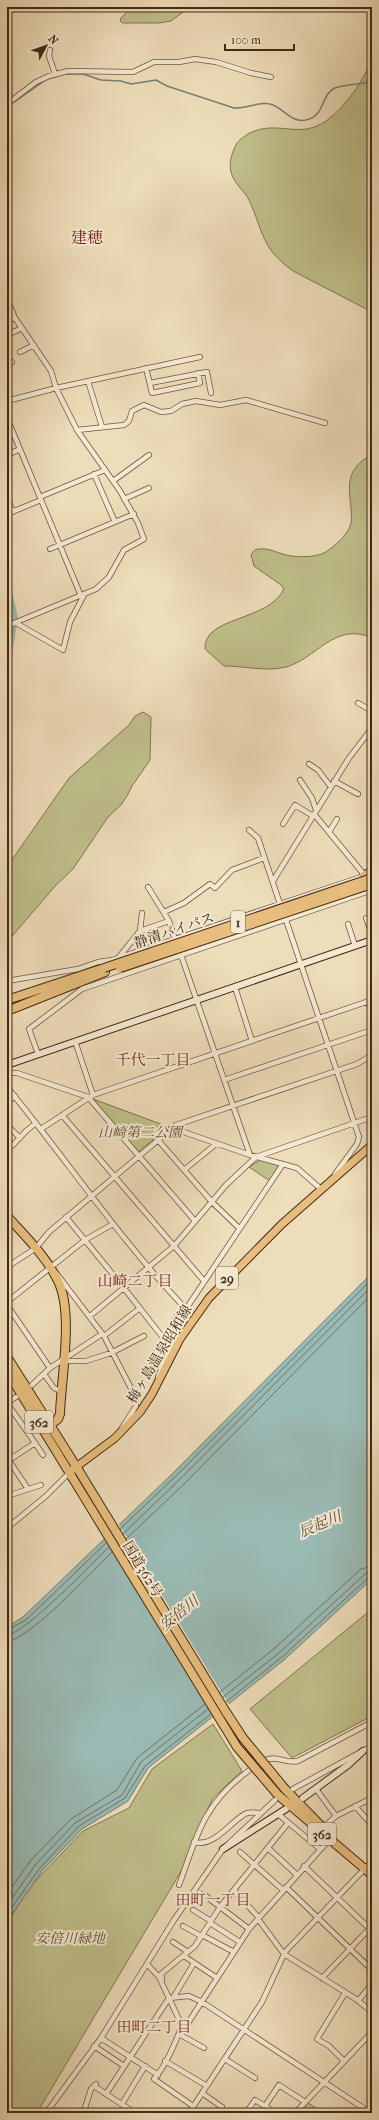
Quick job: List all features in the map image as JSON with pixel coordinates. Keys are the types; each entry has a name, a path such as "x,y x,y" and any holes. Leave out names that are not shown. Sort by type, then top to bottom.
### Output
{"highway":[{"name":"静清バイパス","path":"7,1006 368,877 372,871"},
{"name":"静清バイパス","path":"7,1000 78,976 105,970 372,884"},
{"name":"1","path":"7,1011 105,970"},
{"name":"1","path":"7,995 63,978 78,976"},
{"name":"362","path":"7,1216 36,1248 50,1268 59,1282 63,1300 65,1319 60,1414 58,1419 50,1425"},
{"name":"国道362号","path":"7,1357 78,1469 226,1712 243,1738 289,1789"},
{"name":"国道362号","path":"7,1371 237,1747 276,1797"},
{"name":"362","path":"289,1789 323,1828 372,1875"},
{"name":"362","path":"276,1797 365,1868"}],"main road":[{"name":"梅ヶ島温泉昭和線","path":"70,1475 115,1438 140,1412 156,1386 180,1339 209,1298 282,1224 372,1145"}],"street":[{"path":"50,50 49,56 54,74"},
{"path":"7,104 36,82 54,74 68,71 133,72 154,62 179,62 195,59 216,62 251,73 271,77"},
{"path":"7,299 15,318 51,371 56,388 77,430 134,514 144,539 124,550 109,577 96,589 9,625 7,643"},
{"path":"7,321 15,318"},
{"path":"7,335 22,328"},
{"path":"20,352 34,345"},
{"path":"7,401 56,388 200,357"},
{"path":"146,368 152,393 200,383 198,374"},
{"path":"150,383 207,372 211,393"},
{"path":"88,381 102,427"},
{"path":"77,430 124,425 129,421 132,411 144,405 161,412 171,411 182,404 196,401 220,405 239,400 257,402 269,408 325,423"},
{"path":"7,418 60,546 84,595"},
{"path":"7,455 20,449"},
{"path":"113,481 149,455"},
{"path":"7,514 105,470"},
{"path":"94,474 115,522"},
{"path":"124,499 150,488"},
{"path":"7,497 13,512"},
{"path":"50,549 134,514"},
{"path":"16,623 63,650 70,622 84,595"},
{"path":"358,703 372,711"},
{"path":"273,881 348,758 372,728"},
{"path":"309,764 318,770 331,787"},
{"path":"300,780 312,798 314,813"},
{"path":"334,781 358,794"},
{"path":"283,824 295,805 314,813 368,877 372,884"},
{"path":"329,832 337,819"},
{"path":"249,830 258,838 355,1123 359,1141 329,1183"},
{"path":"164,912 184,903 210,884 215,888 232,870 264,858"},
{"path":"7,981 78,969 119,957 280,903 368,877"},
{"path":"148,887 169,921 250,1155"},
{"path":"38,1054 28,1030 82,989 372,890"},
{"path":"140,931 142,912"},
{"path":"366,918 372,935"},
{"path":"119,957 140,931 169,921"},
{"path":"348,924 355,946"},
{"path":"7,1065 372,940"},
{"path":"235,987 252,1041"},
{"path":"41,1129 93,1095 370,1001 372,1013"},
{"path":"224,1080 372,1030"},
{"path":"75,1041 93,1095"},
{"path":"7,1267 36,1248 49,1232 66,1217 114,1175 172,1128 357,1064 372,1054"},
{"path":"7,1073 17,1073 88,1097 195,1221"},
{"path":"7,1087 41,1129 90,1196 184,1307"},
{"path":"7,1102 15,1096"},
{"path":"62,1115 204,1281"},
{"path":"90,1316 174,1246 212,1202 256,1156 372,1117"},
{"path":"7,1141 12,1146 36,1123"},
{"path":"7,1130 10,1128 20,1138"},
{"path":"172,1128 250,1155 297,1168 322,1190"},
{"path":"158,1140 212,1202 238,1228"},
{"path":"184,1170 216,1144"},
{"path":"149,1365 184,1307 204,1281 238,1228 283,1164"},
{"path":"66,1217 164,1339"},
{"path":"50,1368 7,1303 85,1240 113,1224"},
{"path":"50,1268 61,1278 103,1335 113,1352 137,1402 135,1409 115,1438"},
{"path":"156,1386 164,1358 184,1307"},
{"path":"32,1385 50,1368 103,1335 140,1308"},
{"path":"63,1360 86,1361 113,1352 144,1336"},
{"path":"44,1374 54,1388 61,1391"},
{"path":"16,1397 7,1403 43,1455"},
{"path":"28,1489 8,1459 35,1443"},
{"path":"7,1528 70,1475"},
{"path":"7,1496 41,1485"},
{"path":"179,1885 202,1822 220,1795 258,1763 277,1757 293,1762 298,1761 372,1722"},
{"path":"289,1789 372,1746"},
{"path":"303,1798 348,1765 363,1751"},
{"path":"316,1789 336,1816"},
{"path":"46,2113 100,2038 222,1849 276,1797"},
{"path":"323,1828 336,1816 372,1798"},
{"path":"355,1806 372,1825"},
{"path":"222,1849 286,1809"},
{"path":"194,1842 201,1843 210,1840 245,1814 260,1813"},
{"path":"278,1814 320,1849"},
{"path":"164,1987 161,1974 188,1952 202,1935 220,1907 288,1823"},
{"path":"182,2026 186,2026 249,1929 304,1866 329,1840"},
{"path":"268,1848 296,1875"},
{"path":"240,1852 285,1888 372,1970"},
{"path":"189,2113 262,2002 284,1954 372,1861"},
{"path":"304,1866 371,1929 322,1978"},
{"path":"234,1890 258,1918 284,1954 345,1992 372,2012"},
{"path":"203,1894 249,1929"},
{"path":"194,1910 240,1942"},
{"path":"183,1926 234,1952"},
{"path":"173,1942 188,1952"},
{"path":"184,1956 218,1978"},
{"path":"106,2094 194,1963"},
{"path":"147,1964 159,1977 171,1998 182,2026 175,2046 165,2060 154,2081 194,2106"},
{"path":"358,2001 372,1984"},
{"path":"344,2061 329,2046 317,2039 345,1992"},
{"path":"171,1998 189,1996 202,2002 370,2113 372,2110"},
{"path":"295,2113 372,2032"},
{"path":"179,2034 204,2048"},
{"path":"100,2038 158,2075"},
{"path":"94,2046 124,2066"},
{"path":"225,2059 255,2078"},
{"path":"165,2060 207,2086"},
{"path":"122,2104 145,2066"},
{"path":"91,2113 84,2111 91,2089 95,2085 132,2112"},
{"path":"265,2106 279,2085 305,2102"},
{"path":"202,2093 222,2107 218,2113"},
{"path":"248,2110 255,2100 276,2113"}],"green space":[{"path":"132,7 190,7 171,21 159,23 123,23 120,21"},
{"path":"372,59 372,312 293,271 275,255 265,239 249,200 232,176 230,166 235,146 248,134 267,128 308,129 317,126 334,115 357,88"},
{"path":"372,454 372,638 359,634 347,634 326,643 297,663 286,667 263,669 224,666 205,649 207,638 214,630 225,624 265,608 276,600 284,589 281,585 254,566 251,555 254,550 270,550 291,556 303,557 321,554 333,547 346,534 350,527 351,476 358,465"},
{"path":"143,712 151,717 150,760 121,805 108,817 73,869 56,885 7,942 7,867 69,778 129,725 135,716"},
{"name":"山崎第二公園","path":"93,1099 169,1127 138,1152"},
{"path":"260,1160 278,1164 279,1166 270,1181 249,1167"},
{"path":"367,1613 372,1613 372,1716 292,1758 250,1709"},
{"name":"安倍川緑地","path":"213,1724 242,1771 213,1798 193,1840 183,1868 37,2113 7,2113 7,1924 28,1889 83,1831 129,1808 152,1769"},
{"path":"308,2103 324,2113 298,2113"}],"water":[{"path":"372,1273 372,1579 284,1660 148,1768 128,1801 82,1829 43,1870 7,1921 7,1627 23,1617 173,1473"}],"pier":[{"path":"118,1523 230,1706 215,1718 103,1537"}],"waterway":[{"path":"64,74 83,74 101,80 121,81 131,84 156,80 167,86 234,108 259,104 273,105 297,120 306,120 317,114 329,92 333,89 372,82"},
{"path":"7,107 47,79 58,76"},
{"path":"7,587 14,618 7,660"}],"district":[{"name":"建穂","path":"87,237"},
{"name":"千代一丁目","path":"153,1060"},
{"name":"山崎二丁目","path":"135,1281"},
{"name":"田町一丁目","path":"213,1900"},
{"name":"田町二丁目","path":"154,2027"}],"water label":[{"name":"辰起川","path":"320,1524"},
{"name":"安倍川","path":"179,1613"}]}
